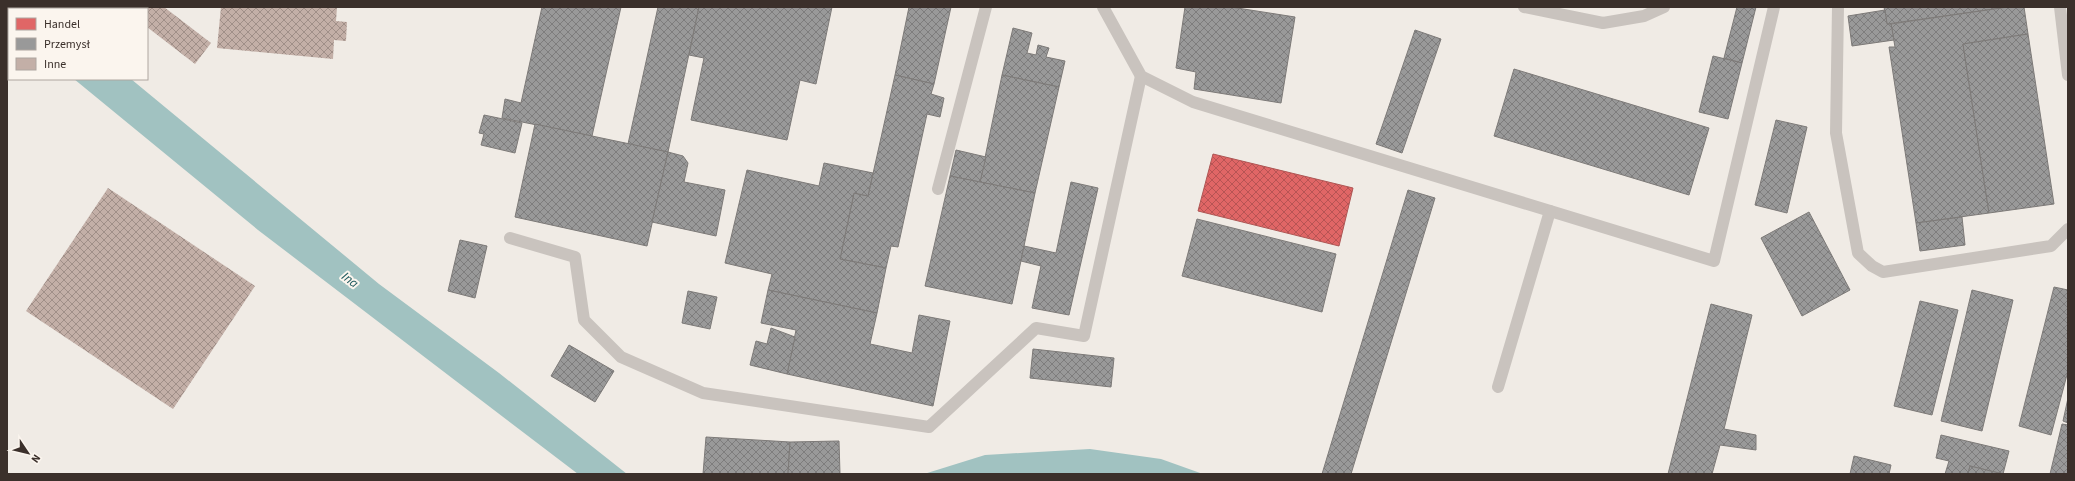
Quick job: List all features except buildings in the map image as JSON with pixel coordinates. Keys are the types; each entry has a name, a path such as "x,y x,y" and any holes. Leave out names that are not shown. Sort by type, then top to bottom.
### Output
{"lane":[{"path":"938,189 986,7"},
{"path":"1103,7 1140,76 1194,102 1714,261 1774,7"},
{"path":"1524,7 1603,23 1644,16 1664,7"},
{"path":"1838,7 1836,132 1858,253 1872,266 1882,272 2051,246 2068,229"},
{"path":"2060,7 2068,75"},
{"path":"510,238 575,257 584,320 621,357 703,393 929,427 1036,328 1084,336 1140,76"},
{"path":"1498,387 1550,211"}],"water":[{"path":"7,7 44,8 8,8 7,24"},
{"name":"Ina","path":"75,80 132,80 379,284 499,373 627,474 578,474 258,230"},
{"path":"1090,449 1161,459 1203,474 924,474 985,455"}]}
